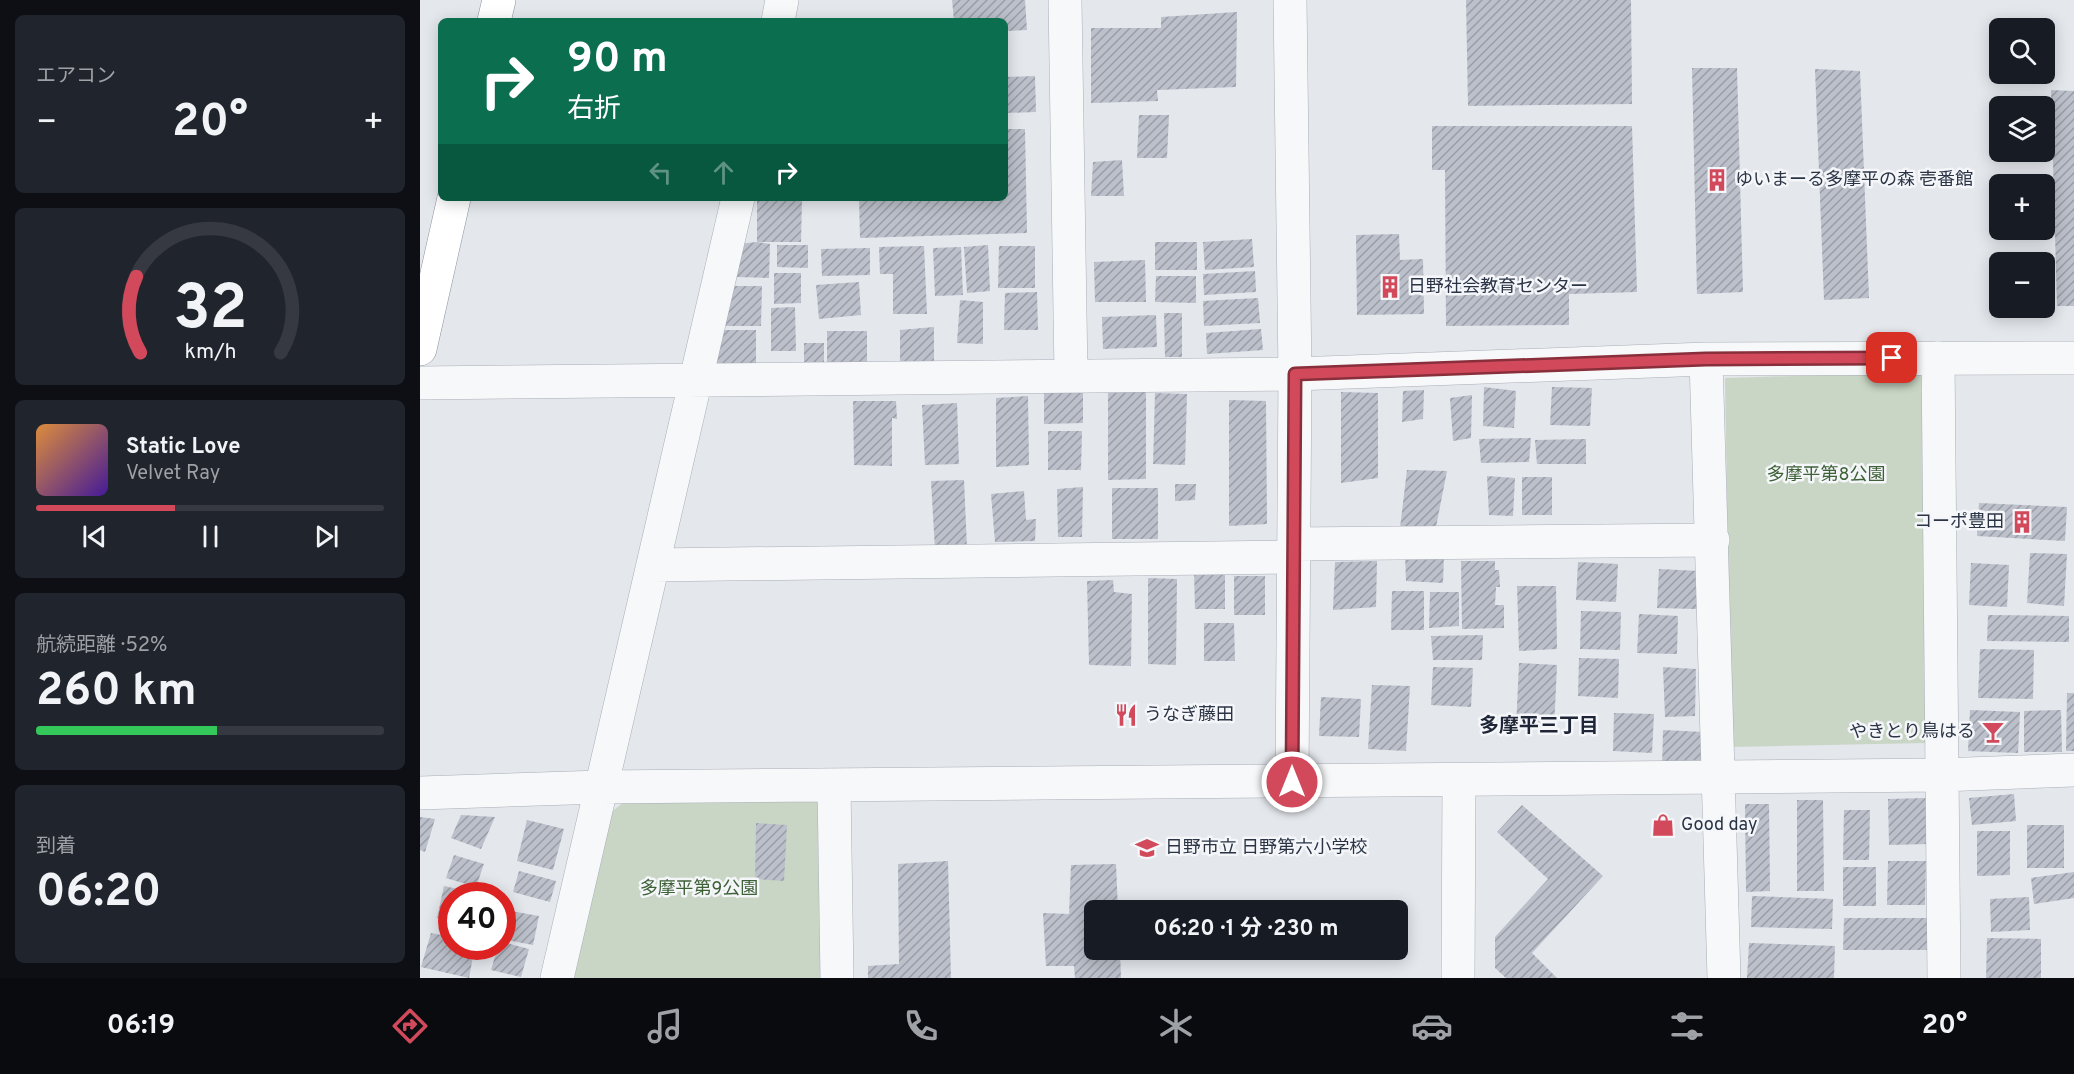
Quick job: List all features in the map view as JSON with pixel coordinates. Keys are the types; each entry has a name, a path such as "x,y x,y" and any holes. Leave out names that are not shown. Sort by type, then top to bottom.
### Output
{"highway":[{"path":"495,18 499,0"},
{"path":"420,349 453,201"}],"street":[{"path":"779,18 782,0"},
{"path":"1065,0 1071,375"},
{"path":"1290,0 1295,374 1292,782"},
{"path":"557,978 737,201"},
{"path":"1938,358 1944,978"},
{"path":"420,383 1295,374 1706,359 2074,358"},
{"path":"1706,359 1724,978"},
{"path":"653,565 1713,540"},
{"path":"420,793 601,787 1941,776 2074,770"},
{"path":"1458,978 1459,780"},
{"path":"834,786 837,978"}],"green space":[{"name":"多摩平第8公園","path":"1926,372 1925,743 1731,747 1725,378"},
{"name":"多摩平第9公園","path":"817,801 825,813 827,978 572,978 610,813 624,802"}],"building":[{"path":"952,0 1025,0 1027,30 1008,31 1008,18 954,18"},
{"path":"1466,0 1631,0 1632,104 1468,106"},
{"path":"1237,12 1236,87 1157,90 1158,101 1091,103 1091,28 1161,28 1161,17"},
{"name":"ゆいまーる多摩平の森 壱番館","path":"1692,68 1737,68 1743,292 1697,294"},
{"path":"1815,69 1860,71 1869,298 1824,300"},
{"path":"1035,76 1036,112 1008,113 1008,77"},
{"path":"2051,90 2074,91 2074,306 2057,306 2053,162 2055,162 2055,96 2051,96"},
{"path":"1139,115 1169,115 1167,158 1137,158"},
{"path":"1432,126 1632,126 1637,292 1569,294 1569,325 1446,326 1445,170 1432,170"},
{"path":"1008,129 1025,129 1027,233 860,238 859,201 1008,201"},
{"path":"1122,160 1124,196 1091,196 1093,162"},
{"path":"757,201 802,201 801,242 757,242"},
{"name":"日野社会教育センター","path":"1399,234 1400,260 1423,259 1424,314 1357,315 1356,235"},
{"path":"1252,239 1254,267 1205,270 1203,242"},
{"path":"757,242 770,244 769,278 736,277 737,244"},
{"path":"1155,242 1197,242 1197,270 1155,270"},
{"path":"777,245 808,245 808,268 777,267"},
{"path":"988,245 990,291 967,293 964,247"},
{"path":"924,246 927,314 893,314 893,274 880,274 879,247"},
{"path":"999,246 1035,246 1035,288 998,288"},
{"path":"961,247 963,295 935,296 933,248"},
{"path":"870,248 870,275 822,276 821,249"},
{"path":"1145,260 1146,302 1095,302 1094,262"},
{"path":"1255,271 1256,292 1204,295 1203,274"},
{"path":"774,273 801,273 801,303 774,304"},
{"path":"1156,276 1196,276 1196,303 1155,302"},
{"path":"859,282 861,315 819,319 816,285"},
{"path":"731,286 762,286 761,326 719,326"},
{"path":"1037,292 1038,330 1004,330 1005,293"},
{"path":"1258,298 1260,323 1204,326 1203,301"},
{"path":"960,300 983,302 983,344 957,343"},
{"path":"795,307 796,351 771,351 771,308"},
{"path":"1164,313 1182,313 1182,357 1165,357"},
{"path":"1156,315 1157,347 1103,349 1102,317"},
{"path":"934,327 934,363 900,363 900,330"},
{"path":"1261,329 1263,350 1207,354 1206,333"},
{"path":"717,330 756,330 756,368 717,368"},
{"path":"827,331 867,331 867,362 827,363"},
{"path":"804,343 824,343 824,364 804,364"},
{"path":"1484,387 1516,391 1514,428 1483,426"},
{"path":"1552,387 1592,388 1590,426 1550,425"},
{"path":"1108,390 1146,390 1146,479 1108,480"},
{"path":"1424,390 1423,419 1402,422 1403,391"},
{"path":"1044,391 1083,391 1083,423 1044,424"},
{"path":"1341,392 1378,393 1378,478 1341,483"},
{"path":"1155,393 1187,394 1185,465 1153,464"},
{"path":"1472,395 1471,438 1453,441 1450,398"},
{"path":"1028,396 1029,465 996,467 996,398"},
{"path":"1229,400 1266,401 1267,524 1229,526"},
{"path":"853,401 896,401 897,419 892,418 892,466 854,465"},
{"path":"957,403 959,464 925,465 922,405"},
{"path":"1048,431 1082,431 1081,470 1048,470"},
{"path":"1531,438 1529,462 1481,463 1479,439"},
{"path":"1586,439 1586,464 1537,464 1535,440"},
{"path":"1407,470 1447,471 1436,527 1400,528"},
{"path":"1487,476 1515,478 1513,516 1489,515"},
{"path":"1522,477 1552,477 1552,515 1522,515"},
{"path":"964,480 967,548 935,550 931,481"},
{"path":"1175,484 1196,484 1195,500 1175,501"},
{"path":"1083,487 1082,537 1058,537 1057,489"},
{"path":"1112,488 1158,488 1158,539 1112,539"},
{"path":"1024,491 1026,520 1036,519 1035,541 995,542 991,494"},
{"name":"コーポ豊田","path":"1979,503 2067,507 2065,541 1977,536"},
{"path":"1405,553 1444,554 1443,583 1406,581"},
{"path":"2030,553 2067,554 2064,606 2027,603"},
{"path":"1377,561 1376,607 1333,610 1335,562"},
{"path":"1461,561 1495,561 1495,570 1499,570 1500,587 1496,587 1495,605 1504,605 1504,628 1462,629"},
{"path":"1578,562 1618,564 1616,602 1576,600"},
{"path":"1971,563 2009,565 2007,607 1969,605"},
{"path":"1659,569 1699,571 1697,609 1657,608"},
{"path":"1225,570 1225,609 1195,609 1194,571"},
{"path":"1234,576 1265,576 1265,615 1234,615"},
{"path":"1148,578 1177,579 1176,665 1148,664"},
{"path":"1113,580 1114,592 1132,594 1131,666 1089,665 1087,581"},
{"path":"1517,586 1556,586 1557,649 1519,651"},
{"path":"1392,591 1424,591 1424,630 1391,630"},
{"path":"1430,592 1459,592 1459,626 1429,628"},
{"path":"1581,611 1621,612 1620,650 1580,649"},
{"path":"1639,614 1678,616 1677,654 1637,653"},
{"path":"1988,615 2069,616 2069,642 1987,641"},
{"path":"1204,623 1234,623 1235,661 1204,661"},
{"path":"1483,635 1482,660 1433,660 1431,636"},
{"path":"1980,649 2034,650 2033,699 1978,698"},
{"path":"1579,658 1619,659 1618,698 1578,696"},
{"path":"1519,663 1557,665 1554,729 1516,728"},
{"path":"1433,667 1473,668 1471,707 1431,705"},
{"path":"1663,667 1696,669 1695,716 1665,717"},
{"path":"1372,685 1410,686 1406,751 1368,749"},
{"path":"2067,693 2074,693 2074,751 2066,751"},
{"path":"1321,697 1361,699 1359,737 1319,736"},
{"path":"1970,710 2020,712 2018,753 1968,751"},
{"path":"2061,710 2062,752 2024,752 2024,711"},
{"path":"1614,713 1654,714 1652,753 1613,751"},
{"path":"1663,730 1703,732 1701,770 1662,769"},
{"path":"2014,794 2016,821 1972,825 1969,798"},
{"path":"1926,798 1928,844 1889,845 1888,799"},
{"path":"1797,800 1823,800 1824,891 1797,891"},
{"path":"1745,804 1769,804 1770,891 1746,892"},
{"path":"1522,805 1603,876 1532,953 1557,978 1506,978 1495,968 1495,937 1548,879 1497,832"},
{"path":"1844,810 1870,810 1869,860 1843,860"},
{"path":"461,815 495,817 481,849 451,838"},
{"path":"420,817 435,819 425,852 420,850"},
{"path":"527,820 564,829 553,870 517,861"},
{"path":"756,823 787,825 784,881 755,879"},
{"path":"2027,825 2064,825 2064,868 2027,868"},
{"path":"1977,831 2010,831 2010,875 1977,876"},
{"path":"454,855 484,864 478,882 459,882 446,878"},
{"path":"948,861 951,978 868,978 868,966 899,964 898,864"},
{"path":"1888,861 1926,861 1925,905 1887,905"},
{"path":"1116,864 1118,900 1084,900 1084,960 1120,960 1121,978 1075,978 1074,966 1046,966 1043,913 1069,914 1071,865"},
{"path":"1843,867 1876,867 1876,906 1843,906"},
{"path":"519,871 556,881 550,902 516,893"},
{"path":"2074,872 2074,898 2034,904 2031,878"},
{"path":"1752,896 1833,899 1832,929 1751,927"},
{"path":"2029,897 2030,930 1991,932 1990,899"},
{"path":"516,912 539,916 533,945 516,942"},
{"path":"1844,918 1934,918 1934,950 1843,950"},
{"path":"431,933 438,934 438,960 472,960 469,978 421,967"},
{"path":"1987,938 2041,939 2041,978 1986,978"},
{"path":"1749,943 1835,946 1834,978 1747,978"},
{"path":"516,946 529,949 521,977 491,970 494,960 516,960"}],"place":[{"name":"ゆいまーる多摩平の森 壱番館","path":"1717,180"},
{"name":"日野社会教育センター","path":"1390,287"},
{"name":"コーポ豊田","path":"2022,522"},
{"name":"うなぎ藤田","path":"1126,715"},
{"name":"やきとり鳥はる","path":"1993,732"},
{"name":"Good day","path":"1663,825"},
{"name":"日野市立 日野第六小学校","path":"1147,848"}],"district":[{"name":"多摩平三丁目","path":"1539,727"}],"route":[{"path":"1292,782 1295,374 1706,359 1892,358"}]}
